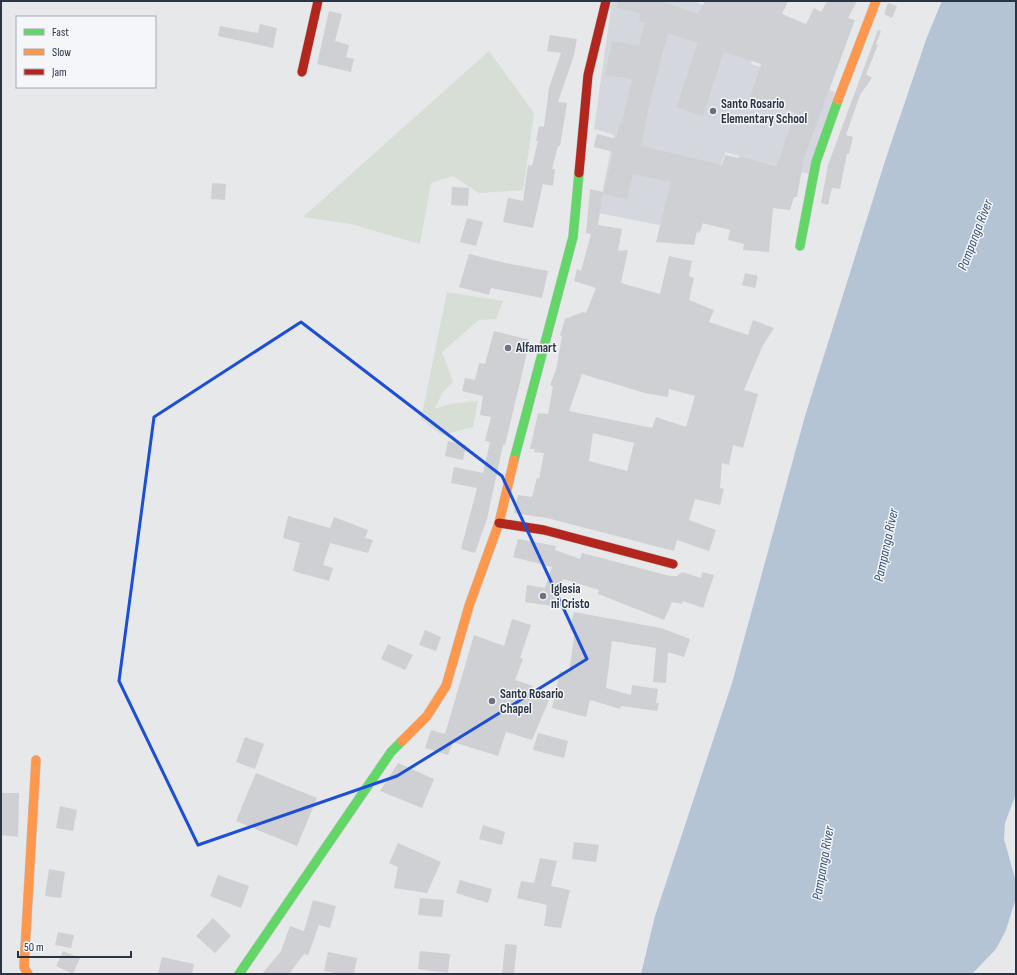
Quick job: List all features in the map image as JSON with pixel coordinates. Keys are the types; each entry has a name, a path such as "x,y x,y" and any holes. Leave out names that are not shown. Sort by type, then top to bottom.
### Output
{"street":[{"path":"302,72 318,1"},
{"path":"239,974 392,752 427,716 446,686 469,606 499,523 526,408 573,237 588,76 606,1"},
{"path":"800,246 816,162 845,80 876,1"},
{"path":"499,523 544,530 673,564"},
{"path":"28,974 24,967 36,760"}],"highlighted area":[{"path":"301,322 502,476 587,659 397,776 198,845 119,681 154,417"}],"shaded area":[{"name":"Santo Rosario Elementary School","path":"612,1 694,1 762,32 751,64 835,92 809,174 725,152 700,233 598,213 614,135 594,129"},
{"path":"489,51 534,113 523,190 479,193 453,176 431,183 420,244 351,224 303,217"},
{"path":"447,292 503,301 496,319 479,320 442,352 453,382 442,393 435,409 449,404 478,401 473,427 442,435 421,419"}],"water":[{"name":"Pampanga River","path":"942,1 1016,1 1016,794 1005,823 1004,839 1016,882 1015,901 1006,930 996,949 972,974 641,974 655,916 732,683 805,416 886,158 927,37"}],"building":[{"path":"618,1 660,1 698,14 705,1 788,1 782,14 806,24 814,8 821,12 827,1 857,1 848,18 855,20 804,158 797,197 794,197 790,210 773,208 769,252 743,250 744,244 728,240 730,230 702,223 700,231 697,231 694,245 656,242 671,182 633,174 627,199 603,194 613,152 594,147 594,145 597,134 616,139 620,123 622,123 632,79 605,75 612,41 639,46 645,23 639,21 641,13 617,8","holes":["668,33 698,43 676,107 703,116 724,52 761,64 750,98 795,112 777,166 740,156 738,158 725,155 722,165 641,146 651,97"]},
{"path":"888,3 897,6 892,18 884,14"},
{"path":"329,11 342,14 335,41 349,45 346,57 354,59 351,72 317,64"},
{"path":"260,24 277,28 273,48 218,36 220,26 258,33"},
{"path":"878,30 881,31 876,44 878,45 866,74 872,78 860,95 846,135 853,137 849,154 847,153 840,189 832,188 828,205 821,203 828,165"},
{"path":"550,35 577,39 574,55 558,102 567,103 560,146 558,146 552,169 555,169 553,186 543,184 533,228 503,222 508,198 523,201 528,165 532,166 538,141 536,141 539,126 544,127 549,88 561,53 547,51"},
{"path":"212,183 226,184 225,200 211,199"},
{"path":"452,187 469,188 468,206 451,205"},
{"path":"590,189 603,192 598,225 622,229 618,251 628,250 621,283 660,294 669,256 692,261 689,276 694,278 689,300 714,310 709,322 748,335 753,320 774,328 762,347 744,390 758,394 743,448 733,445 729,465 722,463 720,488 724,489 720,505 695,499 689,520 716,530 709,551 677,540 674,551 547,518 514,513 518,495 532,497 537,478 539,479 544,453 534,452 535,449 530,449 538,413 548,414 553,386 550,385 556,370 562,336 560,335 565,319 583,312 586,313 596,288 574,281 577,269 581,271 591,234 586,233","holes":["582,374 645,393 668,397 669,389 695,396 686,427 656,417 652,428 569,411","593,433 634,443 627,471 589,461"]},
{"path":"467,218 483,222 476,246 460,242"},
{"path":"469,254 505,263 548,271 542,298 491,288 489,295 459,287"},
{"path":"745,273 758,276 755,288 742,285"},
{"path":"494,331 530,340 505,445 503,445 487,519 475,553 461,549 477,488 451,483 454,467 483,473 490,442 485,441 491,417 480,415 483,396 462,391 465,378 475,380 479,363 485,364"},
{"path":"448,441 466,445 463,460 445,456"},
{"path":"288,516 330,528 334,517 368,530 365,538 373,540 368,553 330,543 323,565 333,568 329,581 293,571 300,543 283,538"},
{"path":"518,539 556,546 555,550 580,559 582,553 670,576 677,576 682,572 701,578 702,572 714,575 703,608 683,601 682,604 672,602 664,620 598,594 599,590 563,579 558,607 525,602 527,585 545,588 552,567 513,557"},
{"path":"574,612 661,628 690,639 684,657 668,652 666,683 653,682 656,648 612,641 606,688 631,695 632,685 658,689 656,703 659,703 657,711 621,706 620,709 590,700 586,717 552,708 560,671 569,673 575,631 570,630"},
{"path":"512,619 531,625 520,658 523,659 515,680 533,686 531,692 549,700 532,740 506,732 498,756 453,742 448,755 425,748 431,730 445,734 474,635 504,646"},
{"path":"425,630 441,637 436,651 419,645"},
{"path":"388,644 413,655 405,670 381,659"},
{"path":"538,733 568,741 564,758 533,750"},
{"path":"245,737 264,744 255,769 236,762"},
{"path":"398,763 434,779 422,808 380,791"},
{"path":"256,773 317,798 297,846 236,821"},
{"path":"1,793 19,793 18,837 1,835"},
{"path":"60,806 77,810 73,831 56,828"},
{"path":"483,825 505,832 502,845 479,839"},
{"path":"574,842 599,845 596,862 572,859"},
{"path":"398,843 441,862 427,893 394,888 398,867 389,863"},
{"path":"540,858 557,861 551,886 570,890 561,928 544,926 547,905 517,898 521,881 534,883"},
{"path":"49,869 65,872 61,898 45,896"},
{"path":"218,875 249,886 241,908 210,896"},
{"path":"460,880 492,889 488,903 456,893"},
{"path":"420,898 444,900 442,917 418,915"},
{"path":"313,900 336,906 330,928 319,925 308,955 304,954 289,974 262,974 281,951 290,926 304,931"},
{"path":"213,918 231,936 215,953 196,936"},
{"path":"58,932 74,935 71,948 55,945"},
{"path":"505,944 517,945 514,974 502,974"},
{"path":"63,951 80,958 73,974 56,966"},
{"path":"420,951 450,954 448,973 418,969"},
{"path":"328,952 357,958 354,974 340,974 324,971"},
{"path":"162,957 194,964 192,974 158,974"}],"traffic: fast":[{"path":"800,246 816,162 838,100"},
{"path":"514,460 573,237 579,173"},
{"path":"239,974 391,752 402,741"}],"traffic: slow":[{"path":"838,100 876,1"},
{"path":"402,741 427,716 446,686 469,606 499,523 514,460"},
{"path":"28,974 24,967 36,760"}],"traffic: jam":[{"path":"302,72 318,1"},
{"path":"579,173 588,75 606,1"},
{"path":"499,523 544,530 673,564"}],"place":[{"name":"Santo Rosario Elementary School","path":"713,111"},
{"name":"Alfamart","path":"508,348"},
{"name":"Iglesia ni Cristo","path":"543,596"},
{"name":"Santo Rosario Chapel","path":"492,701"}]}
